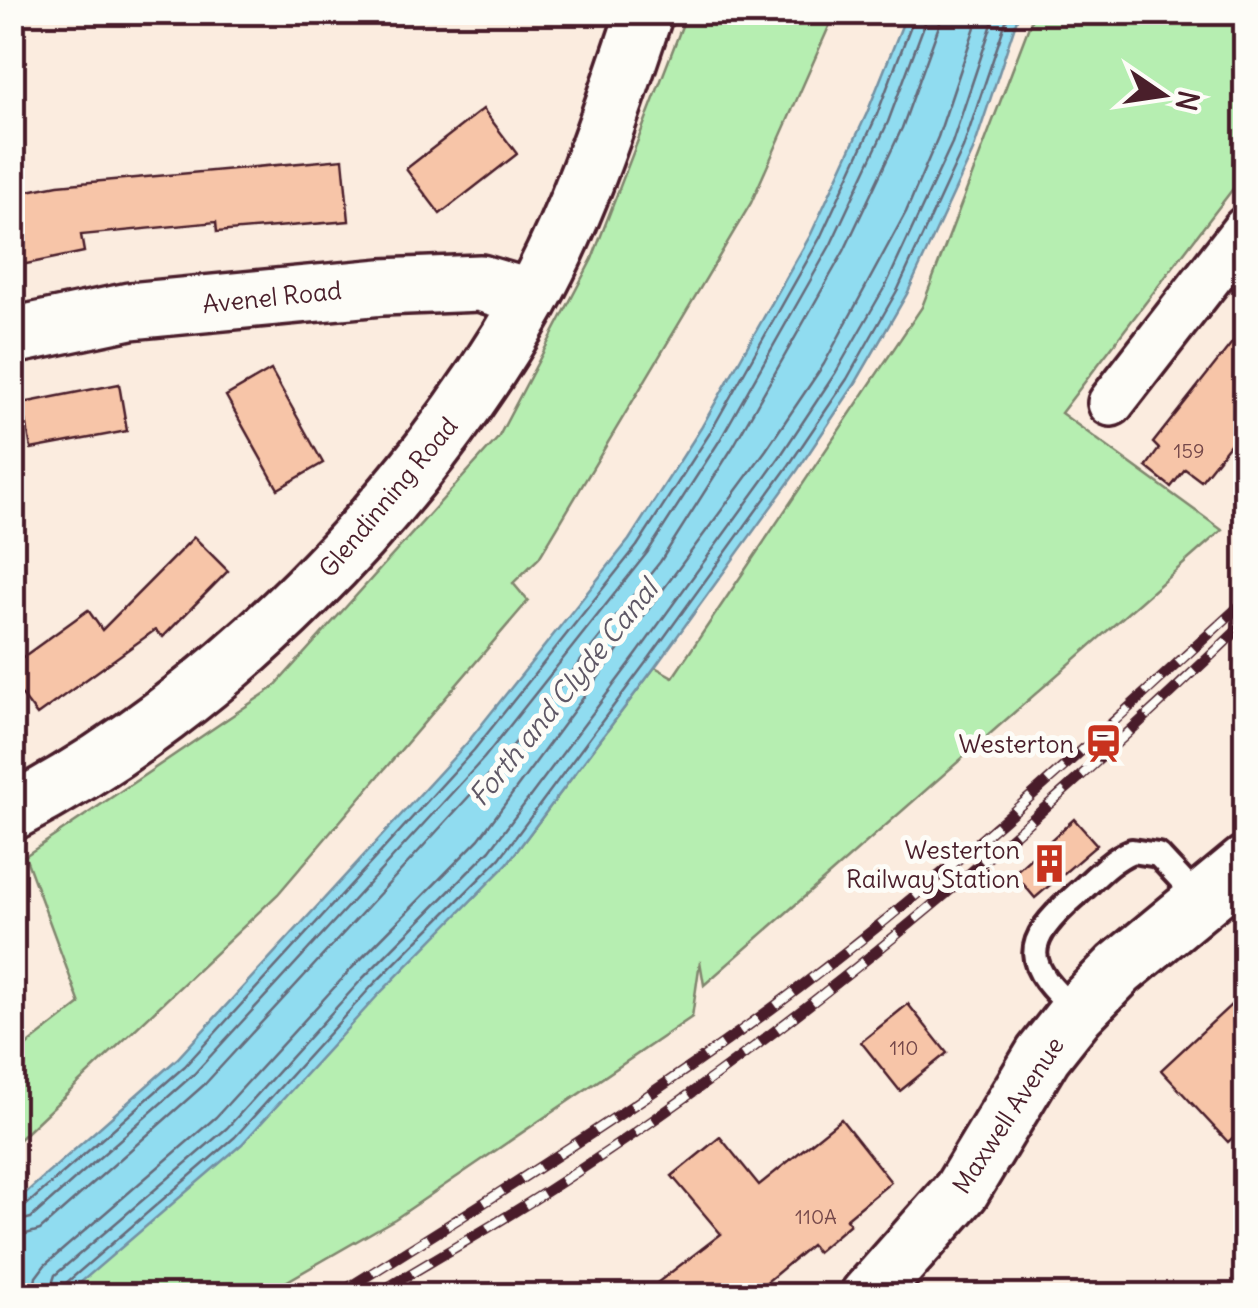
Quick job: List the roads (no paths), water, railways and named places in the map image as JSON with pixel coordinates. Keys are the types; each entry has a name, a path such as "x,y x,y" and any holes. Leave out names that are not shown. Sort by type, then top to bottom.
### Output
{"street":[{"name":"Glendinning Road","path":"12,812 128,740 224,666 323,577 421,464 490,367 531,298 573,209 645,12"},
{"path":"1111,403 1246,228"},
{"name":"Avenel Road","path":"12,336 130,311 382,286 480,283 531,298"},
{"name":"Maxwell Avenue","path":"868,1296 961,1191 1044,1055 1077,1012 1200,900 1246,864"}],"lane":[{"path":"1077,1012 1036,969 1038,934 1121,856 1143,850 1158,855 1200,900"}],"water":[{"name":"Forth and Clyde Canal","path":"907,13 1019,13 973,151 907,294 855,384 797,471 507,864 380,993 242,1144 66,1295 13,1295 13,1204 177,1059 467,743 629,540 701,428 811,234 867,113"}],"railway":[{"path":"335,1296 610,1121 833,962 1014,811 1246,600"},
{"path":"374,1296 527,1204 642,1128 823,994 997,850 1246,622"}],"place":[{"name":"Westerton","path":"1104,744"},
{"name":"Westerton Railway Station","path":"1050,864"}]}
